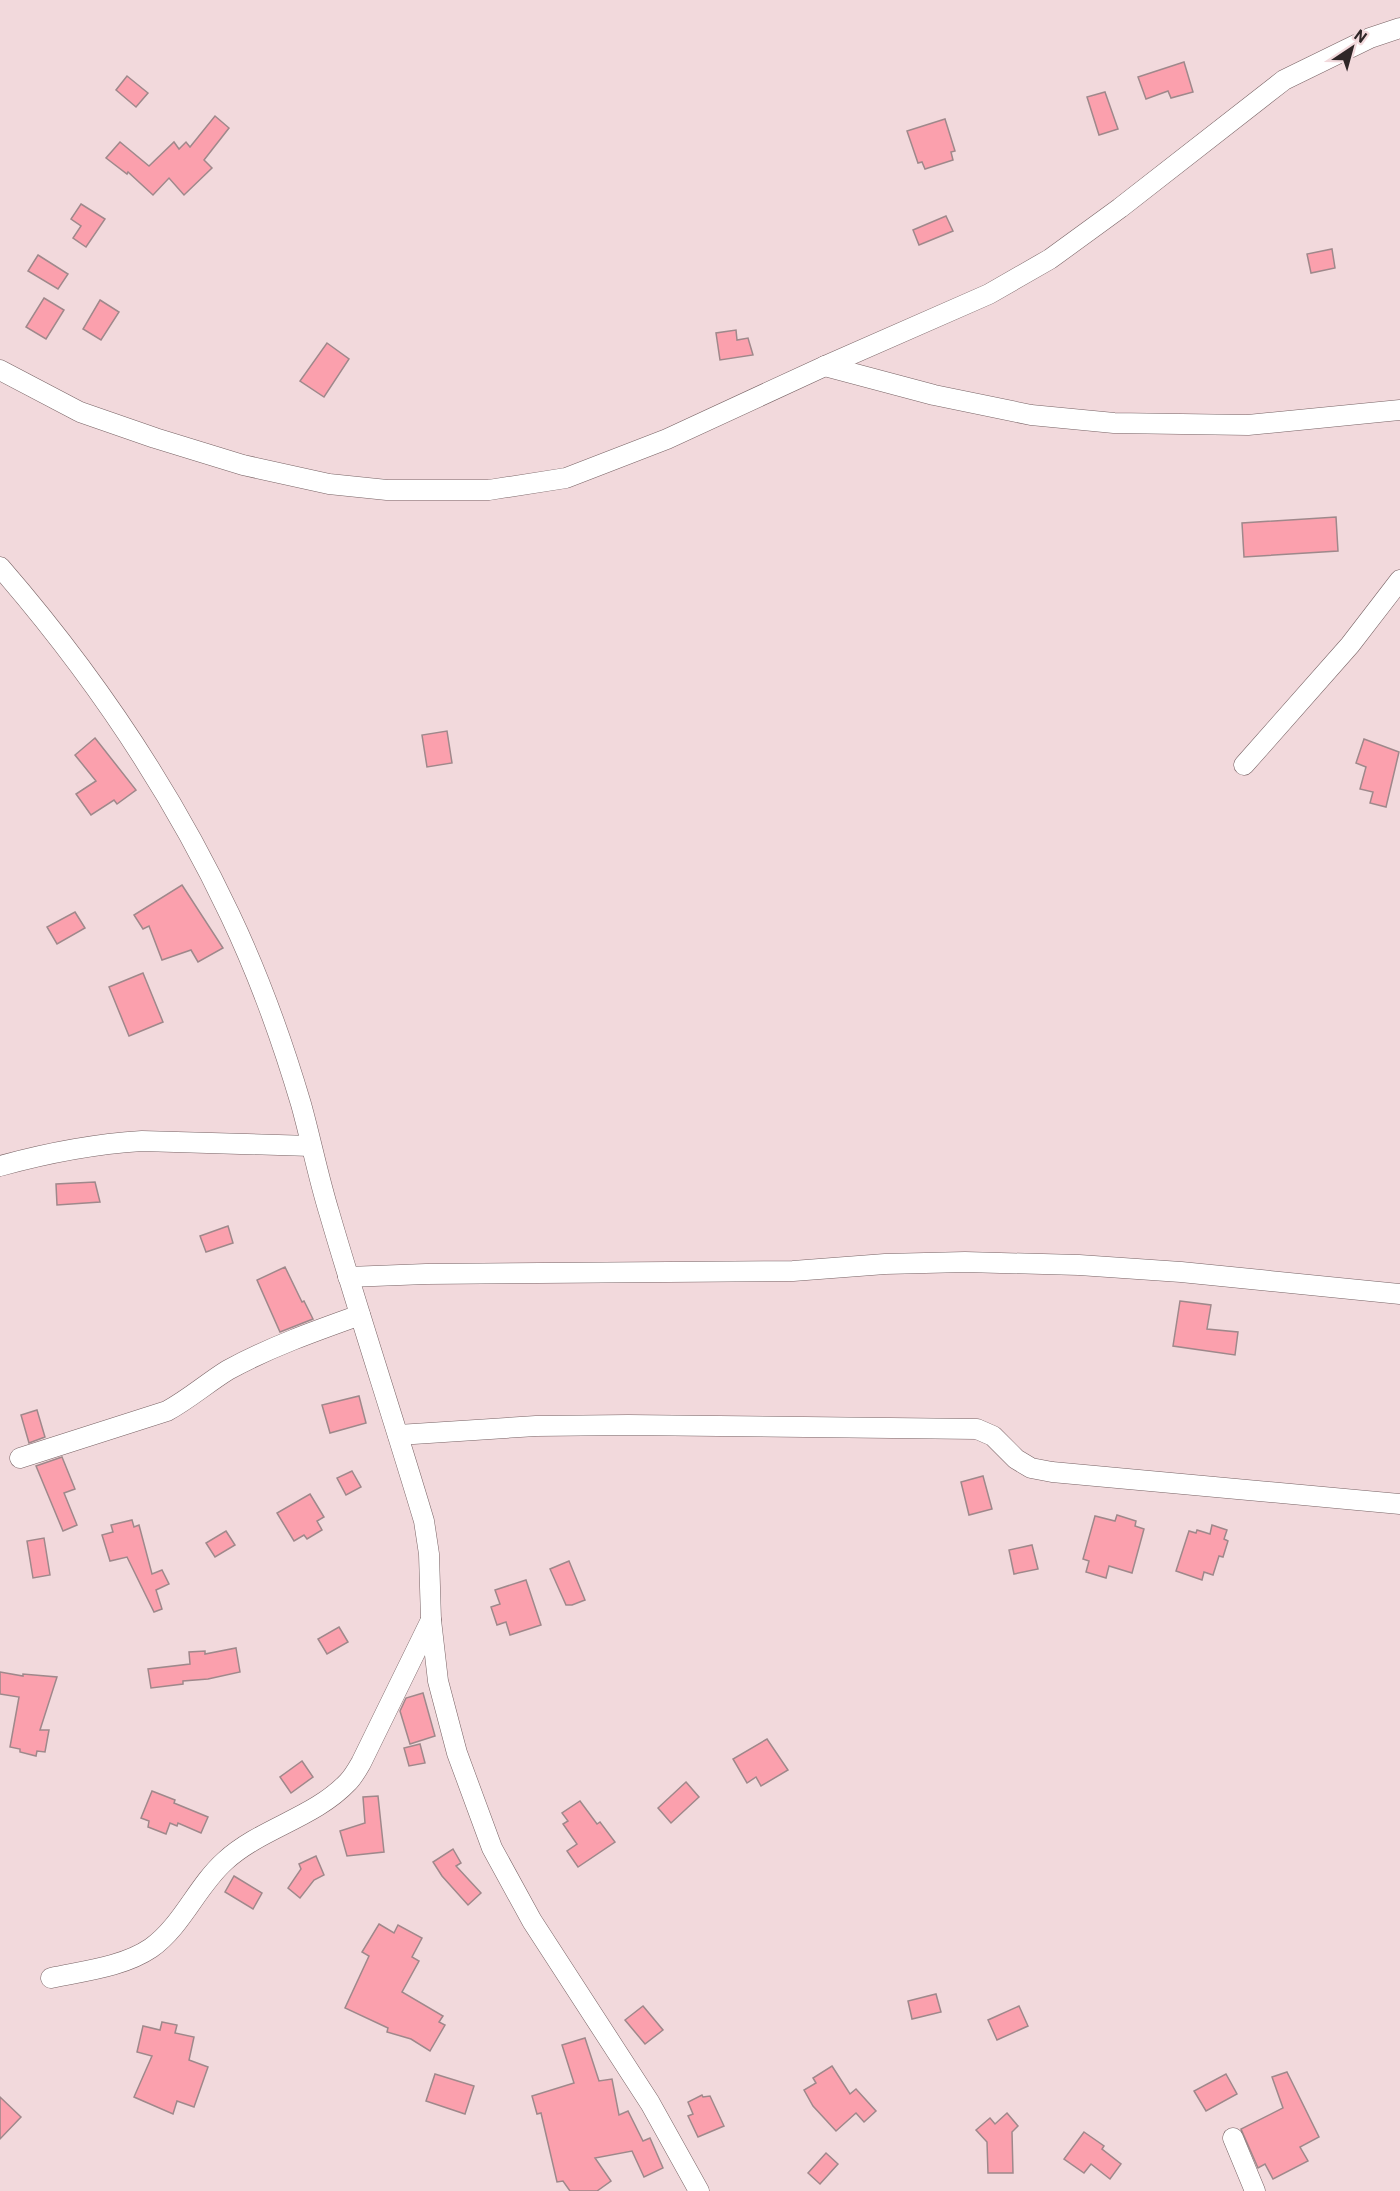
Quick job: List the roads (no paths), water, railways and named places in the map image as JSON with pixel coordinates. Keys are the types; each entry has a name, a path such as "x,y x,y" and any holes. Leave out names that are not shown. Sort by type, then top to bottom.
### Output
{"street":[{"path":"0,370 80,412 243,465 329,484 387,490 489,490 566,478 667,439 989,294 1050,259 1120,208 1284,80 1370,38 1400,28"},
{"path":"825,366 934,395 1031,416 1114,423 1248,425 1400,410"},
{"path":"0,567 75,658 133,743 179,817 230,915 255,972 277,1028 348,1277 424,1521 429,1554 431,1620 438,1681 457,1753 492,1848 532,1921 650,2103 699,2191"},
{"path":"1244,765 1350,645 1400,580"},
{"path":"0,1166 46,1154 142,1141 311,1146"},
{"path":"348,1277 426,1274 793,1271 885,1264 964,1262 1078,1265 1180,1272 1400,1294"},
{"path":"20,1458 167,1411 187,1400 226,1372 252,1358 305,1334 360,1316"},
{"path":"398,1436 536,1426 977,1429 993,1437 1016,1459 1031,1468 1052,1472 1400,1504"},
{"path":"51,1978 127,1960 152,1948 172,1928 205,1883 224,1862 242,1847 330,1798 349,1781 361,1763 431,1620"},
{"path":"1233,2138 1254,2191"}]}
